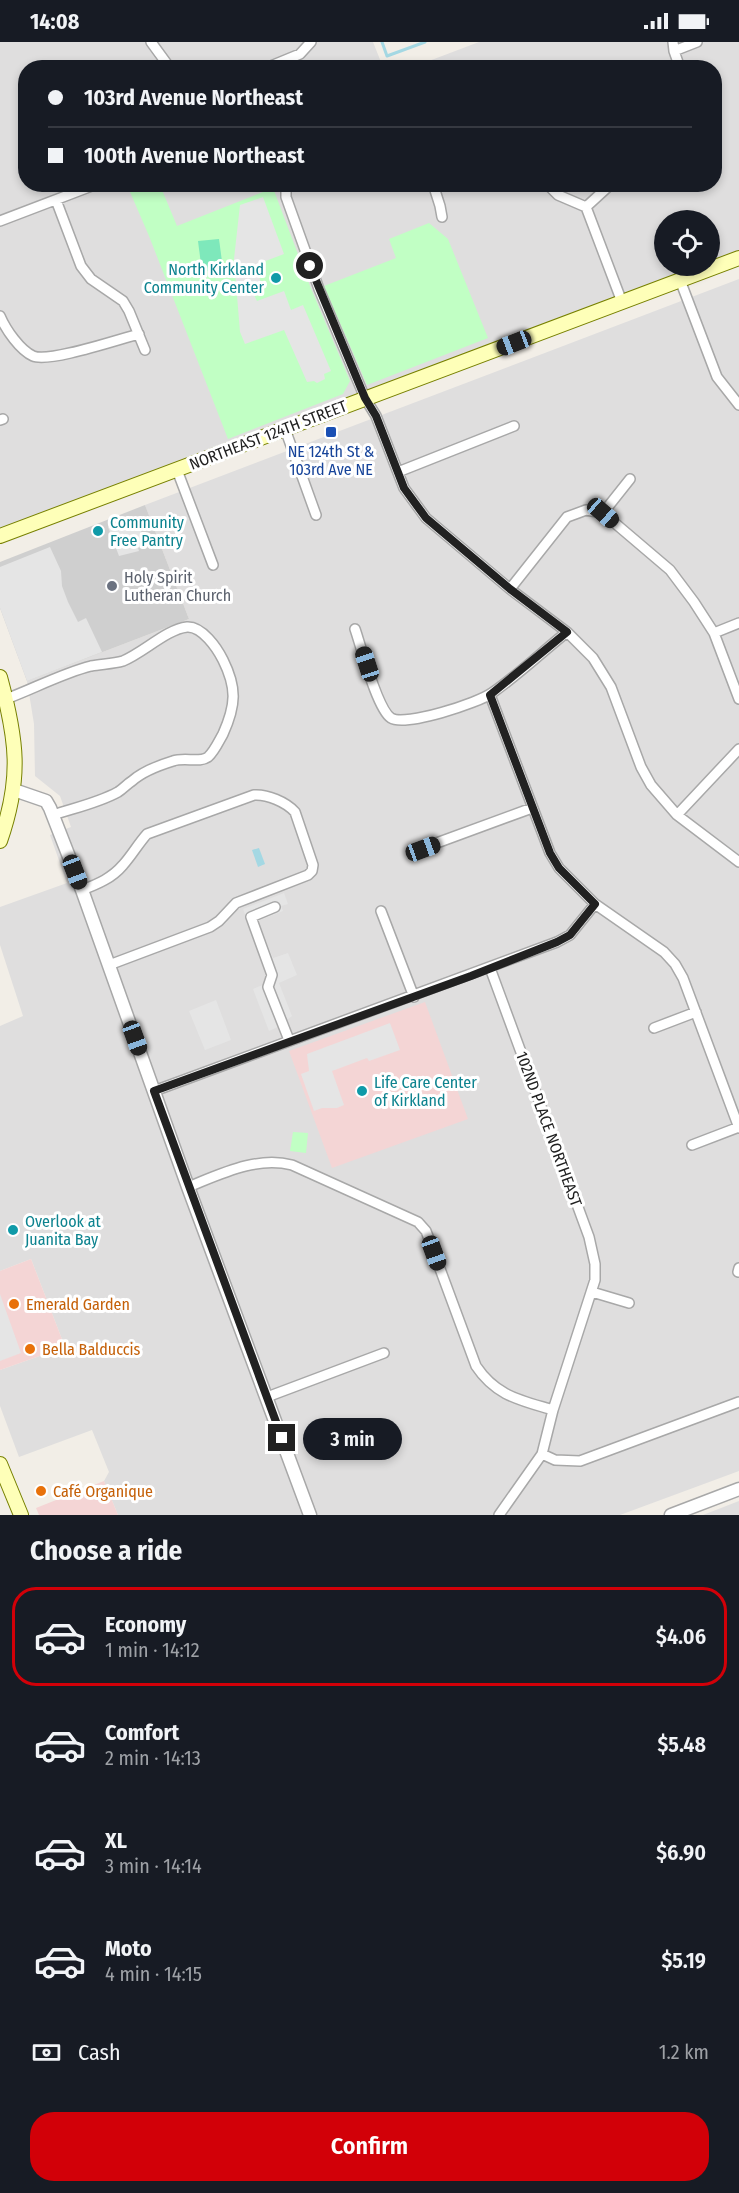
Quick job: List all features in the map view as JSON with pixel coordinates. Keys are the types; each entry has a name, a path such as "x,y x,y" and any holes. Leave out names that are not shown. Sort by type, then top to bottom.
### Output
{"main road":[{"name":"NORTHEAST 124TH STREET","path":"0,536 739,258"},
{"path":"0,677 14,733 14,790 0,841"},
{"path":"0,1464 21,1515"}],"street":[{"path":"151,42 164,60"},
{"path":"285,60 300,54 311,42"},
{"path":"674,46 697,42"},
{"path":"0,221 76,192"},
{"path":"286,192 307,256 365,398 376,416 404,488 426,518 510,589 567,632 593,658 611,687 640,767 651,785 678,815 739,862"},
{"path":"436,192 442,217"},
{"path":"555,192 586,207 622,302"},
{"path":"586,207 602,192"},
{"path":"56,200 81,266 91,279 123,301 145,350"},
{"path":"680,280 717,377 739,405"},
{"path":"1,320 27,352 34,357 42,358 139,334"},
{"path":"398,472 514,426"},
{"path":"285,429 316,515"},
{"path":"177,470 213,565"},
{"path":"603,513 630,479"},
{"path":"510,589 567,517 586,510 603,513 670,570 694,602 714,633 739,699"},
{"path":"714,633 739,623"},
{"path":"6,699 90,666 121,661 186,627 196,628 203,635 222,657 230,674 234,701 230,717 219,741 208,757 199,760 186,758 173,761 133,779 117,793 53,815"},
{"path":"355,628 379,700 390,718 398,721 444,712 490,695 567,632"},
{"path":"490,695 532,808 550,853 559,868 595,904 664,952 683,978 739,1128 692,1145"},
{"path":"678,815 739,749"},
{"path":"0,791 14,790 46,801 53,815 310,1515"},
{"path":"82,890 111,877 124,865 147,834 254,795 262,794 290,807 299,823 313,865 308,875 236,903 210,927 109,965"},
{"path":"423,849 532,808"},
{"path":"154,1091 289,1040 414,997 557,942 570,935 595,904"},
{"path":"275,908 251,916 272,975 268,987 289,1040"},
{"path":"381,911 414,997"},
{"name":"102ND PLACE NORTHEAST","path":"490,968 589,1237 595,1264 592,1292 553,1410 542,1454"},
{"path":"654,1028 696,1012"},
{"path":"188,1187 259,1162 276,1161 292,1165 418,1222 426,1231 476,1366 483,1377 503,1394 553,1410"},
{"path":"592,1292 628,1303"},
{"path":"267,1397 384,1353"},
{"path":"499,1515 542,1454 555,1460 580,1461 739,1402"},
{"path":"671,1515 739,1489"}],"shaded area":[{"path":"0,42 373,42 380,60 18,60 18,192 722,192 722,60 431,60 479,42 739,42 739,259 720,266 720,210 654,210 654,276 694,276 0,536"},
{"name":"North Kirkland Community Center","path":"263,197 284,254 255,265 264,291 254,295 257,301 284,291 291,310 303,305 331,371 324,374 325,379 317,383 307,382 284,330 245,344 240,332 234,259 240,205"},
{"path":"739,279 739,1471 620,1515 118,1515 104,1481 109,1472 92,1430 19,1457 0,1406 0,1370 65,1347 31,1259 0,1271 0,1026 23,1016 0,945 0,907 67,883 50,835 71,827 60,796 35,776 34,724 27,681 189,619 145,505"},
{"path":"145,505 189,619 27,681 0,608 0,562"},
{"path":"136,517 146,545 138,548 139,551 119,556 108,527"},
{"path":"50,547 61,571 62,586 68,602 78,622 86,618 102,652 27,681 0,608 0,567"},
{"path":"284,893 288,904 281,906 283,911 258,921 273,958 288,953 297,975 279,983 292,1016 269,1031 253,989 270,982 243,909"},
{"path":"216,1000 231,1040 205,1050 189,1011"},
{"path":"425,1002 468,1119 332,1168 289,1051"},
{"path":"390,1023 400,1050 369,1061 367,1058 332,1071 344,1105 314,1111 301,1074 309,1071 307,1054"},
{"path":"31,1259 65,1347 0,1370 0,1271"},
{"path":"0,1294 21,1353 0,1361"},
{"path":"104,1481 118,1515 39,1515 36,1508"},
{"path":"739,1501 739,1515 703,1515"}],"green space":[{"path":"130,192 163,192 177,226 263,192 275,192 310,286 350,381 343,394 228,439"},
{"path":"429,223 448,239 488,338 367,385 324,286 396,258 389,239"},
{"path":"219,239 223,269 202,272 198,241"},
{"path":"293,1132 308,1133 306,1153 290,1151"}],"water":[{"path":"259,848 265,864 258,867 252,850"}],"waterway":[{"path":"382,42 387,56 425,42"}],"place":[{"name":"North Kirkland Community Center","path":"276,278"},
{"name":"NE 124th St & 103rd Ave NE","path":"331,432"},
{"name":"Community Free Pantry","path":"98,531"},
{"name":"Holy Spirit Lutheran Church","path":"112,586"},
{"name":"Life Care Center of Kirkland","path":"362,1091"},
{"name":"Overlook at Juanita Bay","path":"13,1230"},
{"name":"Emerald Garden","path":"14,1304"},
{"name":"Bella Balduccis","path":"30,1349"},
{"name":"Café Organique","path":"41,1491"}],"route":[{"path":"282,1438 154,1091 289,1040 471,976 557,942 570,935 595,904 559,868 550,853 490,695 567,632 510,589 426,518 404,488 376,416 365,398 310,266"}]}
